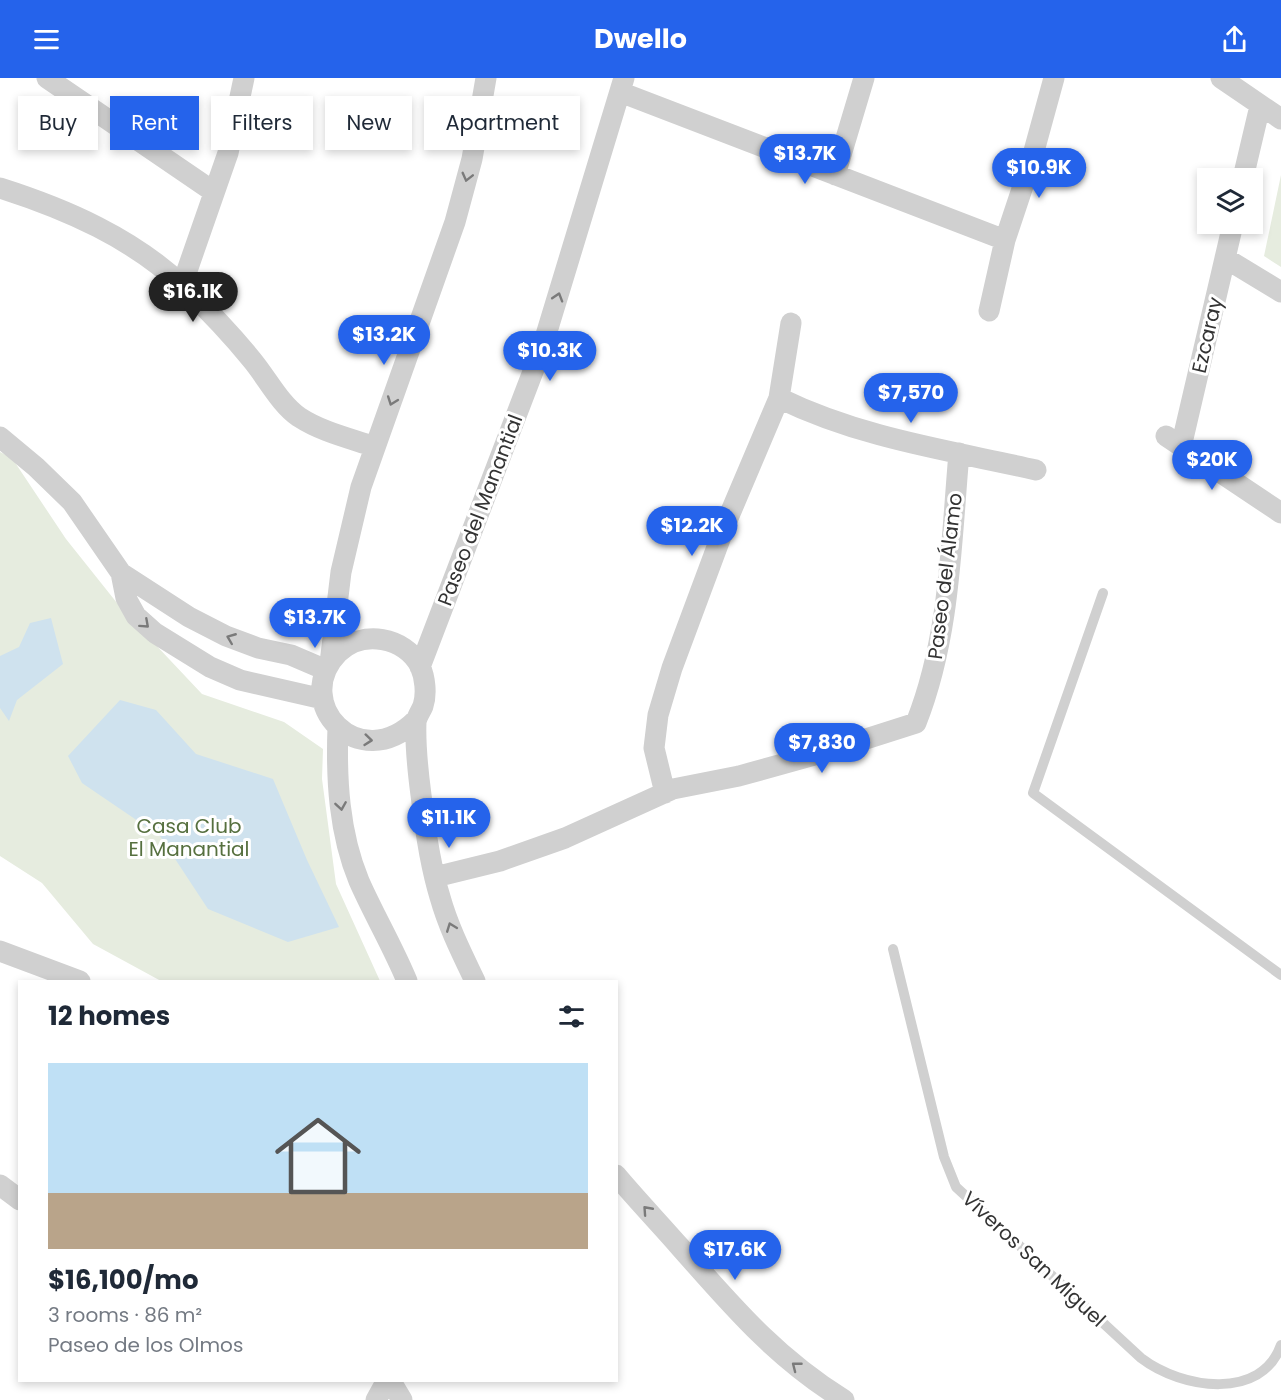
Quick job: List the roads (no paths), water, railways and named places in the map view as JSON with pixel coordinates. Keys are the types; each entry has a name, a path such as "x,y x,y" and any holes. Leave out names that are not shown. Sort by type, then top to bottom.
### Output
{"street":[{"path":"47,78 214,192"},
{"path":"182,285 228,153 244,78"},
{"path":"328,666 346,647 369,639 384,640 399,645 411,654 420,667 425,685 424,703 416,720 404,732 388,740 370,742 352,737 338,727 328,714 323,699 322,684 328,666 341,572 362,487 455,222 472,159 486,78"},
{"path":"835,175 864,78"},
{"path":"989,312 1005,240 1031,162 1054,78"},
{"path":"1221,78 1281,119"},
{"path":"622,85 835,175 1005,240"},
{"name":"Paseo del Manantial","path":"420,667 542,348 622,85"},
{"path":"1245,168 1260,106"},
{"path":"0,188 45,202 103,229 182,285 224,327 296,415 319,429 375,447"},
{"name":"Ezcaray","path":"1231,234 1173,442 1281,513"},
{"path":"1225,258 1281,292"},
{"path":"665,793 654,748 658,715 672,668 722,534 779,398 791,323"},
{"path":"779,398 819,417 873,434 1036,470"},
{"path":"0,437 36,467 72,502 121,573 189,617 225,636 258,648 328,666"},
{"name":"Paseo del Álamo","path":"435,877 501,861 565,838 665,793 822,753 916,723 926,697 942,636 959,453"},
{"path":"121,573 126,598 136,616 155,633 210,667 240,680 323,699"},
{"path":"416,720 421,794 435,877 440,897 475,980"},
{"path":"338,727 336,777 345,831 359,880 407,980"},
{"path":"0,951 77,980"},
{"path":"618,1177 738,1314 776,1350 844,1400"},
{"path":"0,1184 18,1185"},
{"path":"0,1184 18,1198"},
{"path":"376,1400 387,1382"},
{"path":"389,1382 402,1400"}],"lane":[{"path":"1102,594 1033,793 1281,975"},
{"name":"Víveros San Miguel","path":"893,949 944,1157 956,1187 1147,1363 1182,1383 1219,1393 1233,1391 1263,1375 1274,1363 1281,1344"}],"water":[{"path":"51,618 63,664 17,700 9,721 0,708 0,656 19,647 30,623"},
{"path":"120,700 156,710 196,754 273,779 307,860 339,927 288,942 208,909 160,836 82,783 68,756"}],"park label":[{"name":"Casa Club El Manantial","path":"189,838"}]}
